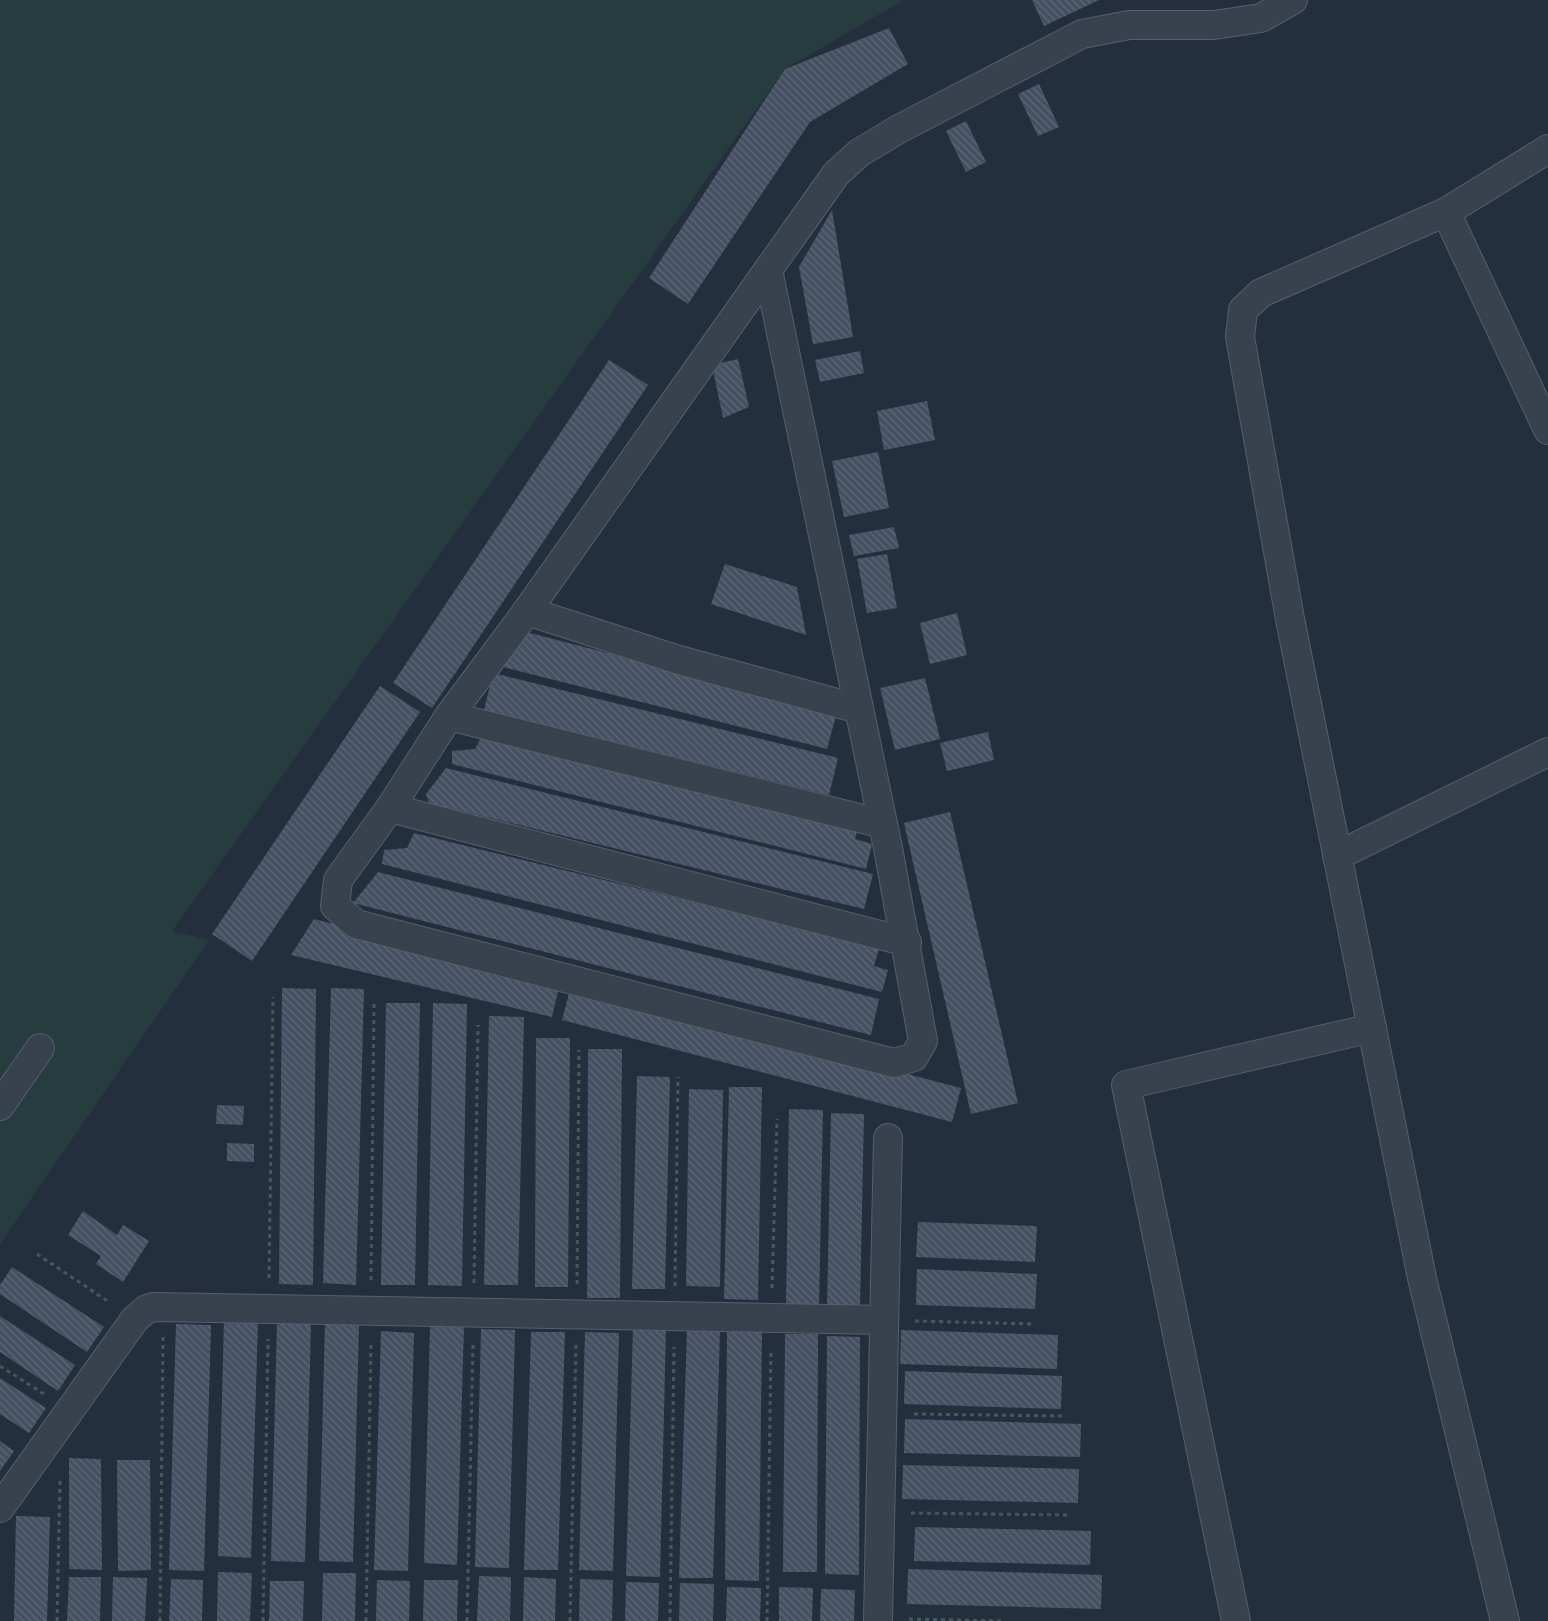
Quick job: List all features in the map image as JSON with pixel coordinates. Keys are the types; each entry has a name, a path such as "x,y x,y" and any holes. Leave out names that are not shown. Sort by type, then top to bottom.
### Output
{"street":[{"path":"768,270 907,942 923,1041 914,1057 894,1063 356,924 335,906 338,880 390,808 449,716 527,611 768,270 836,174 859,153 899,129 1082,34 1129,25 1214,26 1261,18 1293,0"},
{"path":"1504,1621 1422,1278 1290,619 1240,337 1243,310 1261,293 1446,212 1548,148"},
{"path":"1446,212 1548,430"},
{"path":"527,611 679,660 859,709"},
{"path":"449,716 883,824"},
{"path":"1337,856 1548,752"},
{"path":"390,808 907,942"},
{"path":"1236,1621 1126,1085 1372,1028"},
{"path":"0,1106 40,1048"},
{"path":"878,1619 888,1138"},
{"path":"0,1508 135,1319 147,1309 163,1307 884,1320"}],"path":[{"path":"767,1621 777,1119"},
{"path":"37,1254 135,1319"},
{"path":"160,1621 163,1307"},
{"path":"884,1320 1034,1324"},
{"path":"0,1366 69,1411"},
{"path":"883,1413 1063,1416"},
{"path":"57,1621 60,1472"},
{"path":"880,1512 1068,1515"},
{"path":"878,1619 1001,1621"}],"green space":[{"path":"0,0 904,0 785,69 172,931 209,940 0,1244"}],"building":[{"path":"1032,0 1099,0 1044,26"},
{"path":"889,28 908,64 810,122 688,304 649,278 785,69"},
{"path":"1039,84 1059,127 1038,136 1018,94"},
{"path":"966,121 986,162 966,172 946,131"},
{"path":"832,210 853,337 813,344 799,267"},
{"path":"860,351 864,373 820,382 815,360"},
{"path":"738,359 749,407 723,418 712,365"},
{"path":"609,360 648,385 432,708 393,683"},
{"path":"927,401 935,440 884,450 877,411"},
{"path":"878,452 889,508 844,517 832,461"},
{"path":"894,527 899,548 854,556 849,535"},
{"path":"887,554 897,608 867,613 857,559"},
{"path":"725,564 797,587 806,635 711,604"},
{"path":"957,613 967,655 930,664 920,623"},
{"path":"522,631 837,712 827,749 499,666"},
{"path":"493,673 838,758 829,795 484,710"},
{"path":"925,678 940,739 895,750 880,688"},
{"path":"380,686 420,712 252,961 212,934"},
{"path":"988,732 994,760 947,771 940,743"},
{"path":"483,734 858,827 855,839 872,844 866,869 452,764 452,751 475,749"},
{"path":"446,768 873,874 864,909 429,803 426,794"},
{"path":"950,812 1018,1103 971,1114 904,823"},
{"path":"414,833 879,948 874,966 888,970 882,992 382,864 384,850 407,848"},
{"path":"378,872 879,999 871,1035 353,903"},
{"path":"314,919 560,982 552,1017 291,955"},
{"path":"571,986 961,1088 952,1122 562,1020"},
{"path":"282,988 316,989 313,1285 279,1284"},
{"path":"331,988 364,989 356,1285 323,1283"},
{"path":"386,1003 420,1003 415,1285 381,1285"},
{"path":"433,1003 467,1004 462,1286 428,1285"},
{"path":"489,1016 524,1017 518,1285 484,1285"},
{"path":"536,1038 570,1038 568,1287 535,1287"},
{"path":"588,1049 622,1049 620,1298 587,1298"},
{"path":"637,1076 670,1077 665,1289 632,1289"},
{"path":"729,1087 762,1087 758,1300 724,1299"},
{"path":"689,1089 723,1090 720,1287 686,1286"},
{"path":"217,1105 244,1106 243,1125 216,1124"},
{"path":"789,1109 823,1110 819,1306 786,1305"},
{"path":"831,1113 864,1114 860,1307 827,1306"},
{"path":"227,1143 254,1144 254,1162 227,1161"},
{"path":"83,1211 117,1235 123,1225 149,1241 123,1282 96,1264 101,1256 68,1235"},
{"path":"918,1222 1037,1226 1035,1262 916,1257"},
{"path":"12,1267 104,1327 87,1352 0,1294 0,1285"},
{"path":"917,1269 1037,1274 1035,1309 916,1305"},
{"path":"0,1316 75,1365 58,1391 0,1352"},
{"path":"224,1319 258,1320 251,1558 218,1556"},
{"path":"325,1322 359,1324 353,1562 319,1561"},
{"path":"277,1323 311,1324 305,1562 271,1561"},
{"path":"176,1324 211,1325 204,1571 169,1570"},
{"path":"430,1326 464,1326 457,1565 424,1563"},
{"path":"633,1327 666,1328 660,1577 626,1576"},
{"path":"481,1329 515,1330 509,1568 475,1567"},
{"path":"687,1329 720,1329 713,1578 679,1578"},
{"path":"727,1330 762,1331 759,1581 725,1580"},
{"path":"901,1330 1058,1335 1057,1369 900,1364"},
{"path":"381,1331 414,1333 408,1571 374,1570"},
{"path":"531,1332 565,1332 558,1570 524,1570"},
{"path":"585,1332 619,1333 613,1571 579,1570"},
{"path":"785,1334 818,1334 817,1572 783,1572"},
{"path":"827,1336 860,1337 859,1575 825,1574"},
{"path":"905,1371 1062,1376 1061,1409 904,1404"},
{"path":"0,1378 46,1408 29,1433 0,1414"},
{"path":"905,1419 1081,1424 1080,1457 904,1453"},
{"path":"0,1441 14,1451 0,1471"},
{"path":"69,1458 101,1459 102,1570 69,1569"},
{"path":"117,1460 150,1460 151,1570 118,1571"},
{"path":"903,1465 1079,1469 1078,1503 902,1499"},
{"path":"16,1516 50,1517 47,1621 14,1621"},
{"path":"915,1527 1091,1531 1090,1565 914,1561"},
{"path":"908,1569 1102,1575 1101,1609 907,1604"},
{"path":"218,1572 252,1573 250,1621 217,1621"},
{"path":"323,1573 356,1573 355,1621 322,1621"},
{"path":"479,1576 511,1577 510,1621 477,1621"},
{"path":"69,1577 101,1577 100,1621 67,1621"},
{"path":"113,1577 147,1578 145,1621 112,1621"},
{"path":"524,1577 556,1579 555,1621 523,1621"},
{"path":"171,1579 203,1580 202,1621 169,1621"},
{"path":"580,1579 613,1580 612,1621 579,1621"},
{"path":"377,1580 410,1581 409,1621 376,1621"},
{"path":"424,1580 458,1580 457,1621 423,1621"},
{"path":"270,1581 304,1581 303,1621 269,1621"},
{"path":"626,1582 659,1583 658,1621 625,1621"},
{"path":"680,1583 714,1584 713,1621 679,1621"},
{"path":"727,1587 761,1588 760,1621 726,1621"},
{"path":"779,1587 813,1588 812,1621 779,1621"},
{"path":"821,1589 855,1590 854,1621 820,1621"}]}
